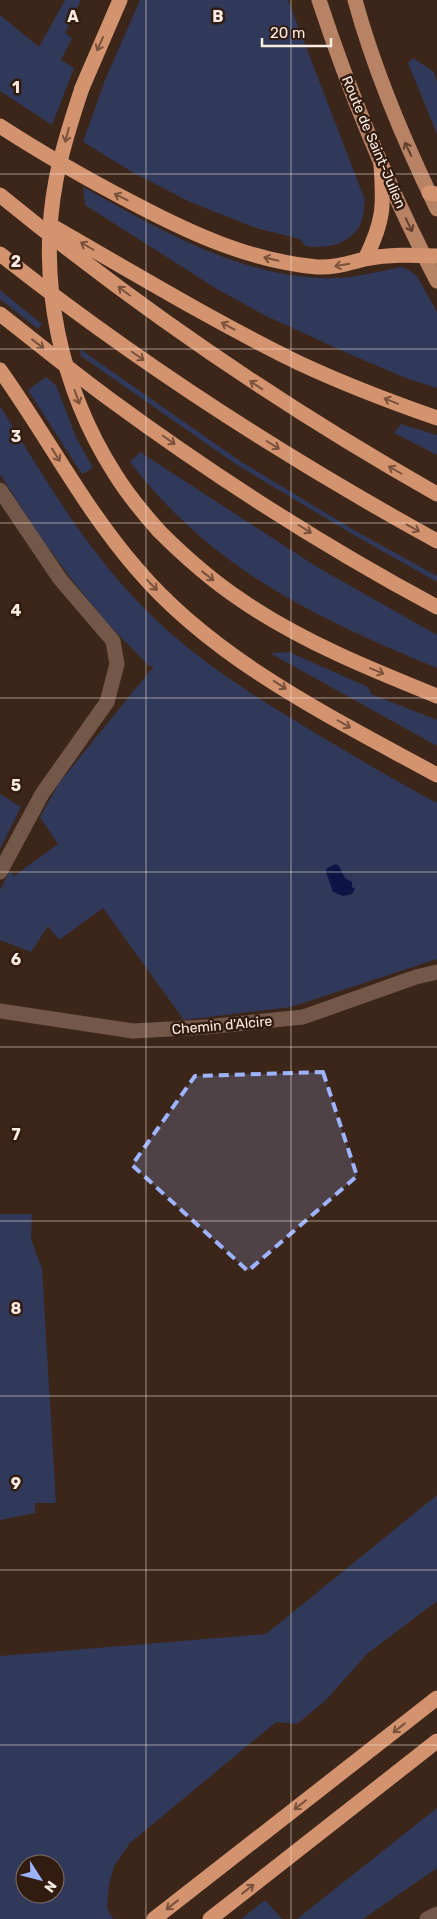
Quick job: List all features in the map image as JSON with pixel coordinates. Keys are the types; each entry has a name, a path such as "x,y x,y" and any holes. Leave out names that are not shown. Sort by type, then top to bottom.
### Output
{"highway":[{"path":"120,0 82,88 63,149 52,208 51,270 58,332 64,362 85,420 98,446 131,499 159,531 204,572 262,614 333,652 437,696"},
{"path":"0,126 82,176 180,227 230,248 280,262 319,267 347,264 365,259 399,254 430,256"},
{"path":"365,259 381,220 383,208 381,165"},
{"path":"3,197 219,321 300,363 437,418"},
{"path":"3,197 101,274 233,370 340,437 437,494"},
{"path":"0,254 108,335 209,404 334,482 437,541"},
{"path":"0,314 107,398 208,467 347,555 437,607"},
{"path":"0,370 110,536 138,570 175,608 208,636 272,681 437,775"},
{"path":"154,1919 437,1698"},
{"path":"210,1919 437,1741"}],"main road":[{"name":"Route de Saint-Julien","path":"320,0 339,58 381,165 430,256 437,281"},
{"name":"Route de Saint-Julien","path":"355,0 384,91 406,143 433,193 437,209"}],"street":[{"path":"0,490 60,580 113,641 117,664 107,702 42,794 0,872"},
{"name":"Chemin d'Alcire","path":"0,1012 132,1031 206,1027 303,1016 416,977 437,972"},
{"path":"427,1919 437,1914"}],"highlighted area":[{"path":"323,1072 357,1176 248,1271 132,1165 195,1076"}],"shaded area":[{"path":"65,0 81,0 65,33 72,38 61,60 74,68 52,125 0,91 0,15 39,47"},
{"path":"140,0 288,0 365,200 362,220 352,235 346,240 330,246 305,246 300,239 256,228 190,202 134,173 83,142 105,80"},
{"path":"413,58 434,72 437,82 437,134 408,63"},
{"path":"83,187 139,218 196,246 256,267 287,274 319,278 340,278 402,267 410,271 417,276 437,312 437,388 408,379 347,353 264,315 217,289 85,205"},
{"path":"0,290 42,324 38,329 0,299"},
{"path":"80,349 240,461 354,530 437,576 437,582 237,465 81,356"},
{"path":"46,377 56,385 76,437 93,468 82,474 28,390"},
{"path":"0,406 65,510 101,560 161,625 224,675 269,705 391,778 437,803 437,959 291,1007 184,1020 103,908 59,940 48,926 31,952 0,940 0,890 10,871 14,876 58,844 40,817 59,783 154,666 149,666 104,620 35,529 0,474"},
{"path":"401,424 437,435 437,455 394,433"},
{"path":"140,452 317,567 437,635 437,668 349,630 308,609 268,586 231,561 195,532 162,500 130,462"},
{"path":"289,652 368,687 371,694 437,720 437,746 270,653"},
{"path":"0,794 21,807 0,849"},
{"path":"336,864 345,878 352,882 352,887 355,889 352,894 343,896 333,892 326,872 327,868"},
{"path":"0,1214 32,1214 31,1239 42,1269 56,1503 35,1503 35,1513 0,1520"},
{"path":"437,1495 437,1601 367,1654 325,1701 297,1724 276,1722 130,1843 114,1866 109,1885 107,1908 113,1919 0,1919 0,1656 266,1634"},
{"path":"437,1808 437,1868 363,1919 297,1919"},
{"path":"265,1900 282,1919 241,1919"}]}
